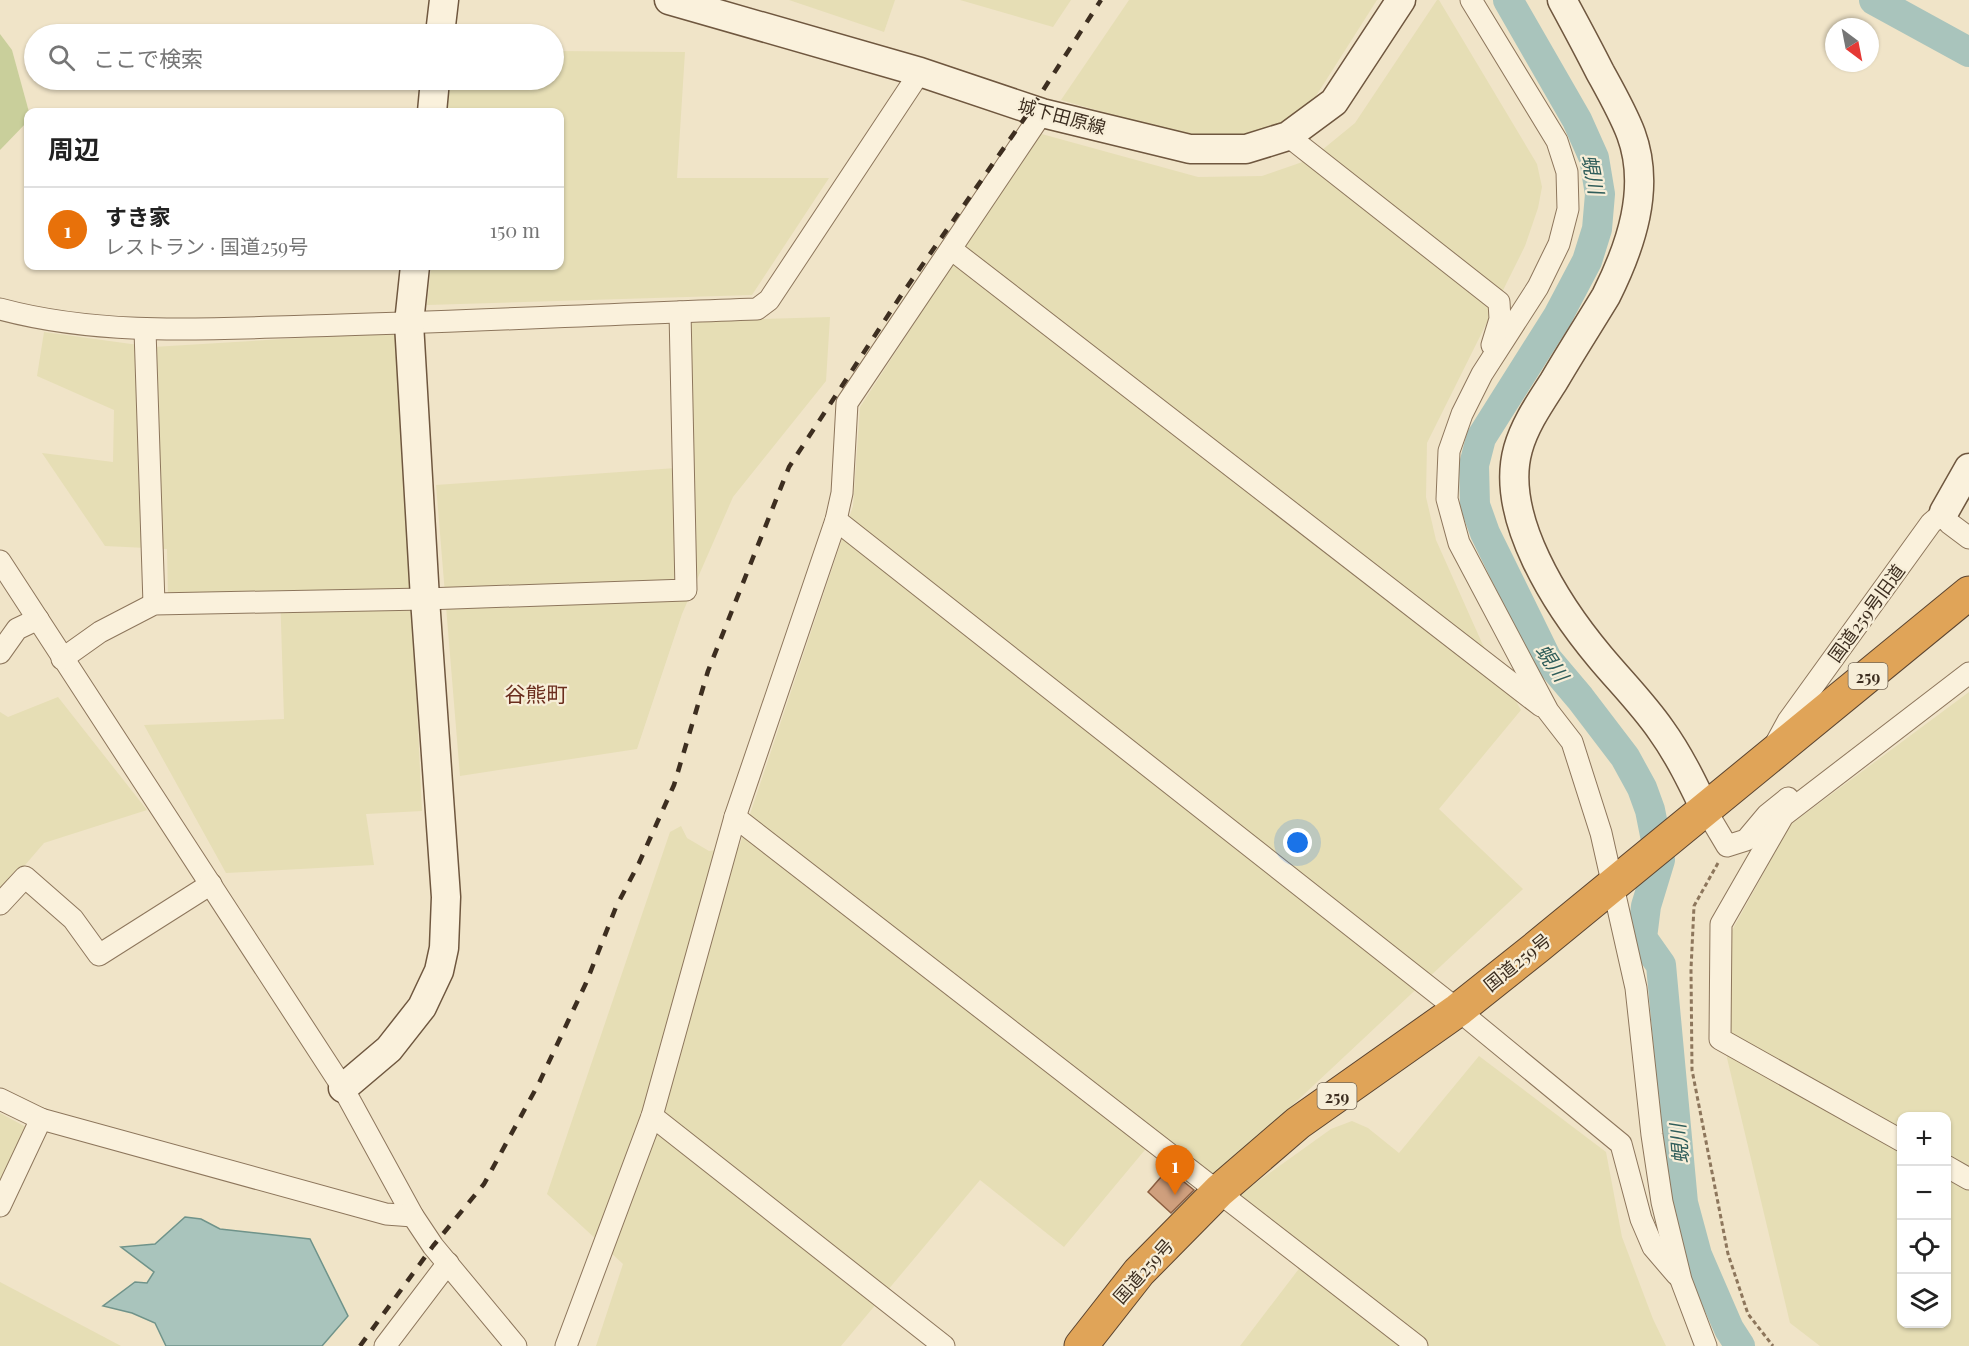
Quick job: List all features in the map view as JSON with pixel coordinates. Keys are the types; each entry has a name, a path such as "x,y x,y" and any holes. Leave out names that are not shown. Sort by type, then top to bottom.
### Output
{"highway":[{"name":"国道259号","path":"1081,1346 1139,1272 1219,1191 1298,1124 1458,1010 1969,593"}],"street":[{"path":"441,24 444,0"},
{"name":"城下田原線","path":"669,0 920,72 1042,113 1190,149 1246,149 1288,136 1334,102 1401,0"},
{"path":"1471,0 1557,141 1568,172 1568,209 1559,244 1538,287 1482,374 1462,414 1449,451 1448,499 1459,543 1548,711 1572,742 1617,880 1636,988 1652,1135 1662,1202 1681,1280 1706,1346"},
{"path":"1562,0 1631,134 1638,160 1640,194 1634,226 1617,274 1606,296 1527,425 1518,451 1515,481 1518,514 1526,535 1555,595 1599,655 1661,730 1686,769 1705,809 1727,846 1746,840 1767,815 1843,752 1858,757"},
{"path":"0,309 21,315 145,330 409,324 758,309 769,300 920,72"},
{"path":"432,108 434,90"},
{"path":"566,1346 652,1116 735,818 836,520 842,493 847,404 1042,113"},
{"path":"1288,136 1499,302 1500,319 1482,374"},
{"path":"951,249 1548,711"},
{"path":"343,1088 389,1048 422,1007 439,971 444,948 446,897 409,324 415,270"},
{"path":"62,659 100,632 154,604 425,599 686,590 680,312"},
{"path":"145,330 154,604"},
{"name":"国道259号旧道","path":"1767,760 1788,721 1931,523 1944,512 1969,468"},
{"path":"1944,512 1949,523 1969,538"},
{"path":"836,520 1458,1010 1621,1144 1641,1219 1653,1247 1681,1280"},
{"path":"0,561 343,1088 413,1216 516,1346"},
{"path":"0,653 9,628 38,619"},
{"path":"1897,1138 1720,1039 1721,924 1783,816 1969,673"},
{"path":"735,818 1417,1346"},
{"path":"0,904 25,877 73,919 99,955 211,884"},
{"path":"0,1099 41,1119 386,1214 413,1216"},
{"path":"652,1116 944,1346"},
{"path":"0,1206 41,1119"},
{"path":"1951,1168 1969,1179"},
{"path":"385,1346 448,1263"}],"path":[{"path":"1727,846 1694,906 1691,969 1692,1070 1728,1254 1748,1314 1773,1346"}],"shaded area":[{"path":"789,0 895,0 884,32"},
{"path":"960,0 1071,0 1053,27"},
{"path":"1129,0 1377,0 1316,96 1278,126 1241,138 1187,136 1061,100"},
{"path":"1437,0 1537,164 1542,187 1538,208 1525,246 1427,443 1426,497 1436,540 1482,643 1521,710 1439,809 1523,889 1216,1177 1159,1133 1064,1247 980,1180 841,1346 596,1346 623,1264 547,1194 670,832 681,826 687,838 709,851 739,847 853,506 860,407 1038,133 1198,177 1262,176 1311,159 1355,123"},
{"path":"564,51 685,52 677,178 829,178 752,295 427,305 431,270 564,270 564,108 446,108 448,90 564,90"},
{"path":"830,317 826,381 733,497 682,614 637,749 460,776 436,485 690,467 688,321"},
{"path":"44,332 153,347 399,332 422,811 366,814 374,865 226,873 144,725 284,719 280,591 168,596 167,549 105,546 42,453 113,462 114,410 37,376"},
{"path":"1969,692 1969,1346 1820,1346 1790,1323 1727,1058 1729,936 1790,825"},
{"path":"58,697 147,810 44,843 0,894 0,712 8,717"},
{"path":"1479,1056 1606,1152 1622,1237 1653,1319 1666,1346 1240,1346 1311,1253 1239,1195 1331,1129 1352,1121 1368,1128 1399,1153"},
{"path":"0,1113 26,1127 0,1181"},
{"path":"0,1282 121,1346 0,1346"}],"green space":[{"path":"0,34 12,50 28,108 24,108 24,125 0,150"}],"water":[{"path":"185,1217 201,1219 220,1229 310,1239 348,1316 322,1346 166,1346 155,1323 132,1313 103,1306 135,1282 147,1283 154,1272 121,1247 155,1244"}],"building":[{"path":"1168,1169 1194,1190 1171,1213 1148,1192"}],"waterway":[{"name":"蜆川","path":"1508,0 1577,120 1594,158 1600,194 1597,229 1587,261 1558,316 1481,438 1474,465 1475,505 1485,533 1547,659 1625,757 1642,788 1650,810 1660,860 1646,906 1642,938 1661,965 1683,1203 1697,1255 1729,1329 1740,1346"},
{"path":"1874,0 1969,52"}],"railway":[{"path":"360,1346 433,1246 484,1184 539,1083 586,983 616,907 639,863 674,785 708,671 789,467 900,297 1031,109 1101,0"}],"place":[{"name":"すき家","path":"1175,1195"}],"district":[{"name":"谷熊町","path":"536,693"}]}
